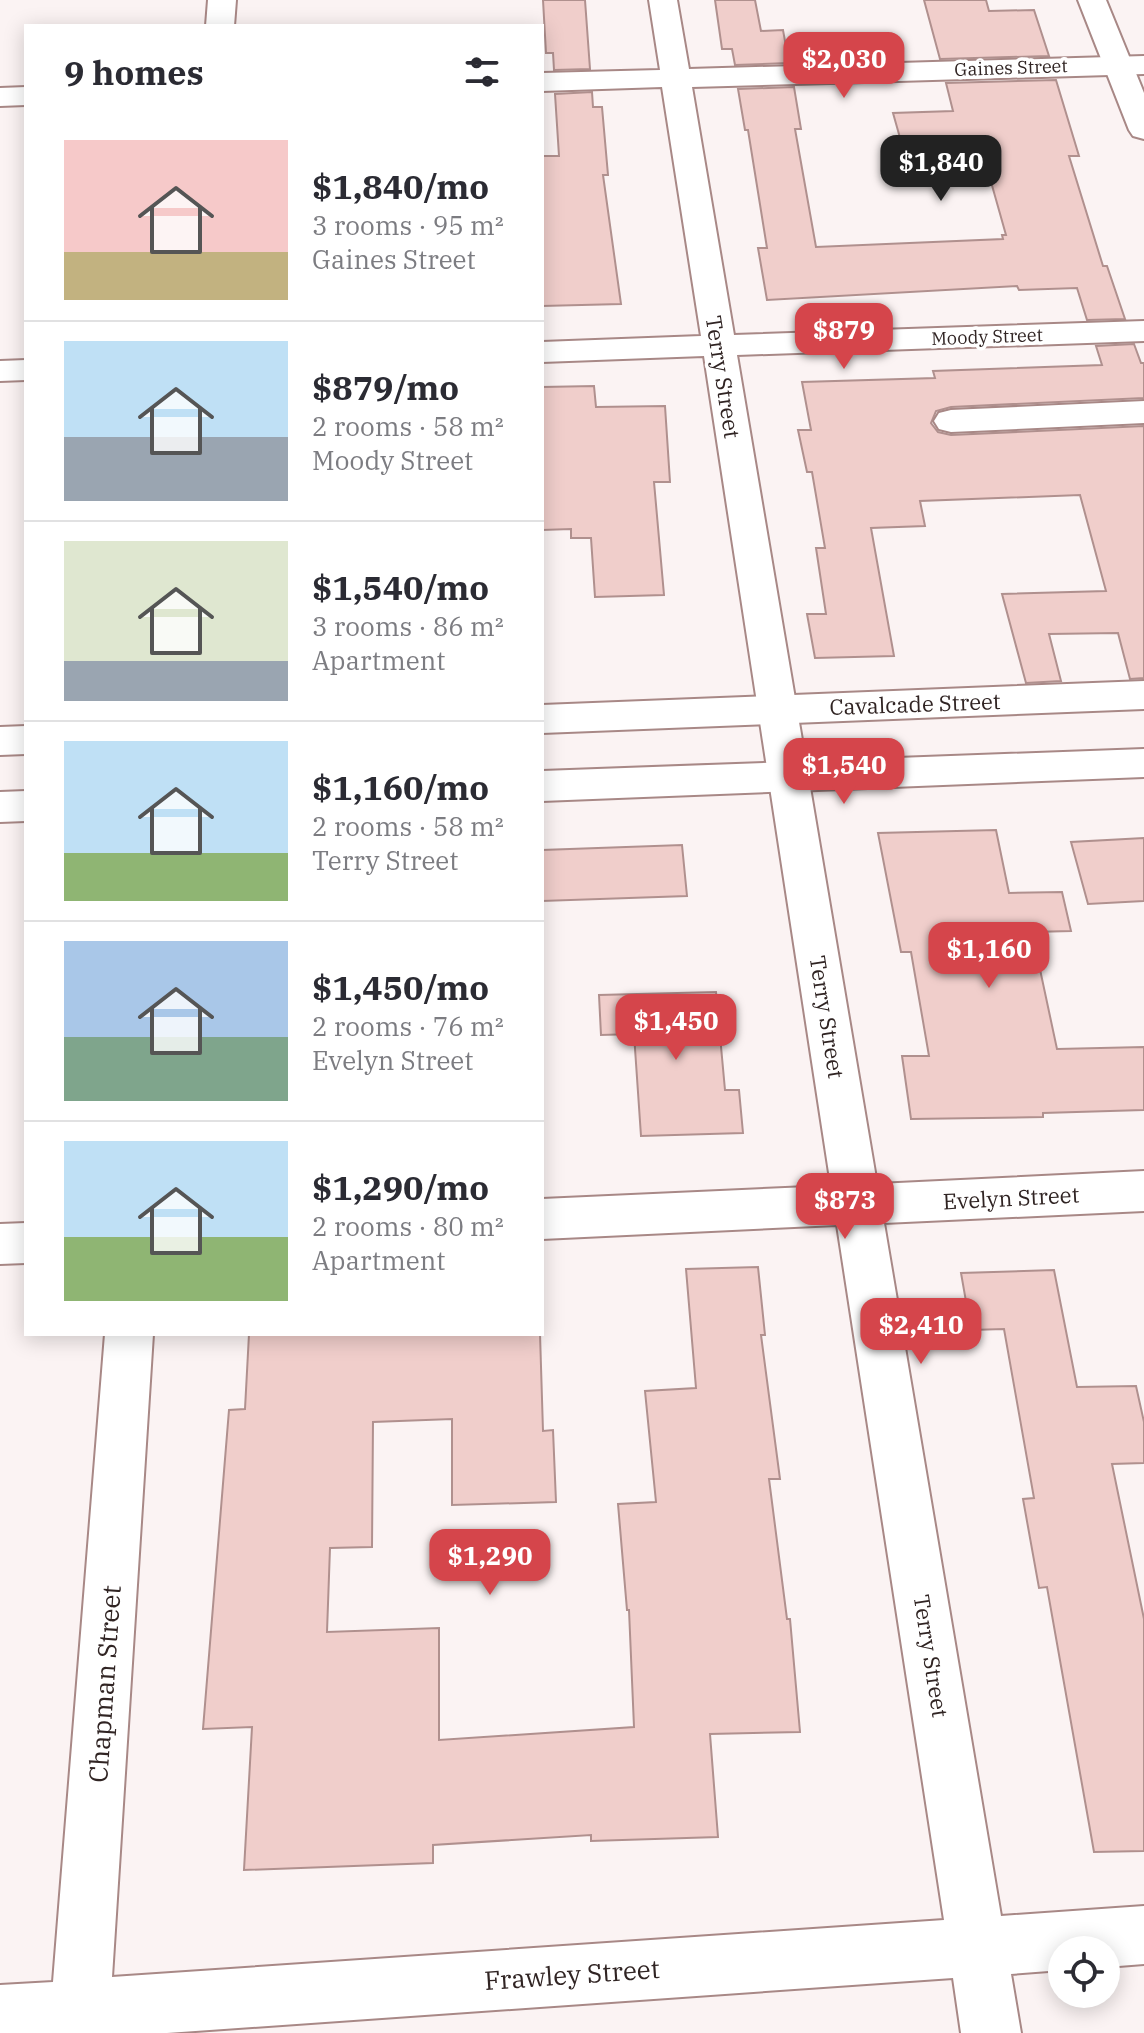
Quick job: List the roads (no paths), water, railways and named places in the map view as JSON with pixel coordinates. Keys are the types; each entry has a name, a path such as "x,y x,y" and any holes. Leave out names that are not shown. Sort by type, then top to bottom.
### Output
{"street":[{"path":"220,24 222,0"},
{"name":"Terry Street","path":"663,0 991,2033"},
{"path":"1092,0 1131,65 1144,130"},
{"name":"Gaines Street","path":"544,82 1131,65"},
{"path":"0,97 24,96"},
{"name":"Moody Street","path":"544,352 1144,331"},
{"path":"0,371 24,370"},
{"path":"951,421 1144,412"},
{"name":"Cavalcade Street","path":"544,719 1144,695"},
{"path":"0,741 24,740"},
{"path":"544,786 1144,763"},
{"path":"0,807 24,806"},
{"name":"Evelyn Street","path":"544,1219 1144,1191"},
{"path":"0,1244 24,1243"},
{"name":"Chapman Street","path":"81,2022 129,1336"},
{"name":"Frawley Street","path":"0,2015 81,2022 979,1944 1144,1935"}]}
